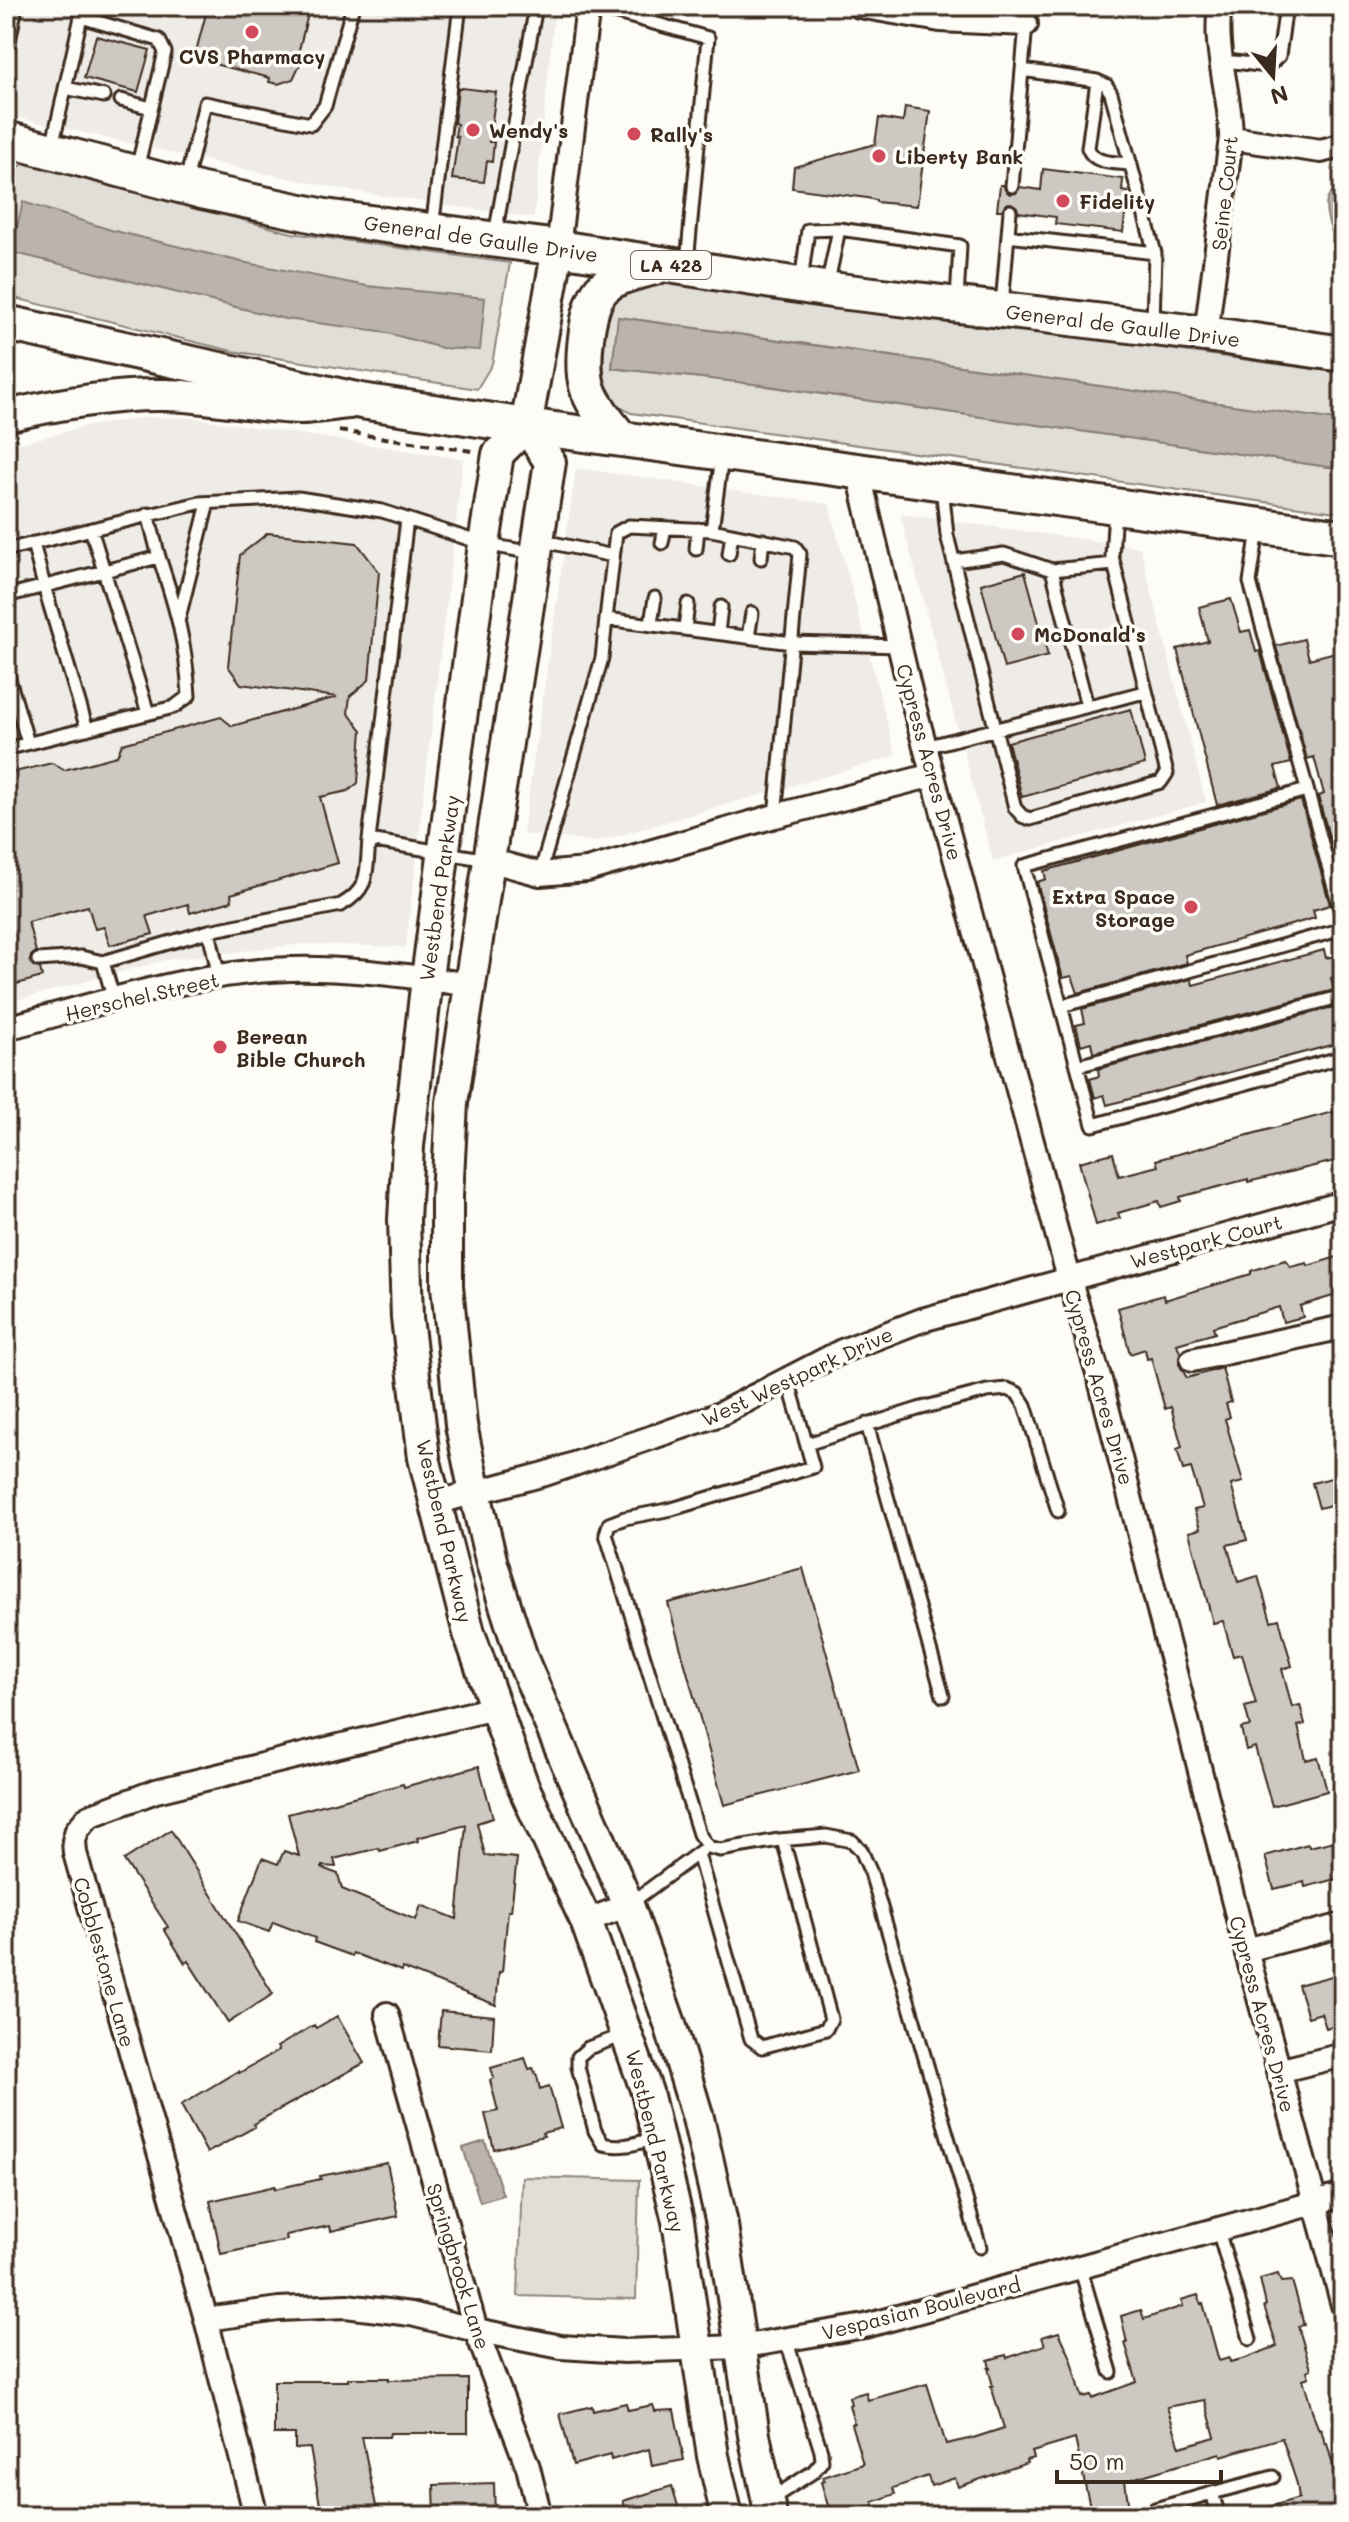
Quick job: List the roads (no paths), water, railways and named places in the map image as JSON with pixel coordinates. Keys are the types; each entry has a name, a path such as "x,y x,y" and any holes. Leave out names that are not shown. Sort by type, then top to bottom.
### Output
{"main road":[{"name":"General de Gaulle Drive","path":"6,139 283,209 813,287 1153,327 1343,354"},
{"path":"620,438 587,388 585,371 589,311 601,290 621,277 676,266"},
{"path":"6,323 361,401 1343,537"}],"street":[{"path":"526,426 558,248 590,6"},
{"path":"859,6 940,20 1026,24"},
{"name":"Seine Court","path":"1206,334 1231,138 1231,111 1218,46 1220,6"},
{"path":"1231,138 1321,151 1343,145"},
{"path":"6,416 46,406 138,396 206,397 301,408 361,401"},
{"name":"Westbend Parkway","path":"727,2516 713,2456 678,2221 658,2137 628,2034 586,1921 523,1786 469,1633 424,1458 407,1318 404,1220 408,1146 443,851 498,454 526,426 550,462 452,1103 447,1196 447,1286 461,1425 492,1564 523,1661 628,1905 670,2024 698,2118 721,2219 769,2508"},
{"name":"Cypress Acres Drive","path":"858,470 925,747 1069,1278 1100,1380 1246,1950 1343,2305"},
{"path":"489,860 540,874 587,870 933,775"},
{"name":"Herschel Street","path":"6,1028 166,986 271,970 318,969 427,978 469,985"},
{"name":"Westpark Court","path":"1069,1278 1343,1203"},
{"name":"West Westpark Drive","path":"434,1503 595,1458 720,1414 842,1351 922,1320 1069,1278"},
{"path":"1192,1360 1341,1333"},
{"name":"Cobblestone Lane","path":"256,2516 206,2319 79,1866 74,1841 77,1830 89,1816 156,1791 494,1708"},
{"path":"586,1921 628,1905"},
{"path":"1246,1950 1343,1925"},
{"name":"Springbrook Lane","path":"387,2014 476,2330 528,2467 540,2516"},
{"path":"1278,2071 1343,2055"},
{"name":"Vespasian Boulevard","path":"206,2319 279,2309 346,2306 411,2314 561,2347 624,2351 740,2347 865,2326 1343,2195"}],"lane":[{"path":"6,57 16,6"},
{"path":"185,186 205,103 311,124 325,106 353,6"},
{"path":"431,232 460,6"},
{"path":"494,240 536,6"},
{"path":"590,6 708,38 676,266"},
{"path":"1222,64 1234,62 1268,66 1279,56 1286,6"},
{"path":"51,150 81,17 159,40 165,52 136,173"},
{"path":"1012,186 1026,24"},
{"path":"1022,70 1097,81 1106,85 1111,93 1155,253 1153,327"},
{"path":"1097,81 1088,148 1090,154 1100,161 1131,164"},
{"path":"65,88 104,96"},
{"path":"121,100 151,108"},
{"path":"1001,310 1010,211"},
{"path":"813,287 839,229"},
{"path":"813,287 808,230 839,229 960,246 956,304"},
{"path":"1008,236 1155,253"},
{"path":"712,530 723,452"},
{"path":"942,481 947,535 1015,808 1030,819 1161,782 1167,773 1112,556 1115,505"},
{"path":"6,550 148,514 208,503 298,498 382,511 484,544 613,556"},
{"path":"179,618 208,503"},
{"path":"6,749 174,707 189,696 187,660 179,618 148,514"},
{"path":"38,960 81,957 103,962 209,931 341,905 357,896 364,883 407,519"},
{"path":"1259,525 1250,582 1343,920"},
{"path":"540,874 602,658 616,533 629,526 712,530 795,547 800,554 775,816"},
{"path":"662,543 665,528"},
{"path":"91,529 148,713"},
{"path":"696,549 698,529"},
{"path":"729,554 732,534"},
{"path":"761,558 763,540"},
{"path":"33,543 87,729"},
{"path":"954,561 1004,554 1052,570 1114,564"},
{"path":"6,596 159,557"},
{"path":"1052,570 1087,706"},
{"path":"651,623 655,598"},
{"path":"685,628 688,604"},
{"path":"718,633 721,607"},
{"path":"748,637 752,613"},
{"path":"606,619 792,643 900,646"},
{"path":"6,669 28,743"},
{"path":"925,747 1145,692"},
{"path":"1307,790 1024,866 1093,1125 1343,1057"},
{"path":"369,840 489,860"},
{"path":"1061,1006 1343,929"},
{"path":"209,931 219,977"},
{"path":"103,962 114,1000"},
{"path":"1077,1066 1343,996"},
{"path":"783,1840 831,2019 826,2029 762,2047 751,2039 699,1834 606,1534 609,1524 625,1518 672,1509 813,1467 788,1380"},
{"path":"807,1444 867,1424 987,1391 1007,1389 1017,1393 1025,1405 1058,1511"},
{"path":"867,1424 943,1696"},
{"path":"628,1905 703,1850 826,1836 852,1841 861,1850 871,1873 980,2247"},
{"path":"628,2034 588,2048 578,2057 595,2131 603,2144 616,2147 658,2137"},
{"path":"1218,2230 1250,2339"},
{"path":"1080,2267 1111,2372"},
{"path":"769,2508 822,2461 786,2339"},
{"path":"1155,2509 1273,2477"},
{"path":"1212,2493 1219,2516"}],"place":[{"name":"CVS Pharmacy","path":"252,32"},
{"name":"Wendy's","path":"473,130"},
{"name":"Rally's","path":"634,134"},
{"name":"Liberty Bank","path":"879,156"},
{"name":"Fidelity","path":"1063,201"},
{"name":"McDonald's","path":"1018,634"},
{"name":"Extra Space Storage","path":"1191,907"},
{"name":"Berean Bible Church","path":"220,1047"}]}
